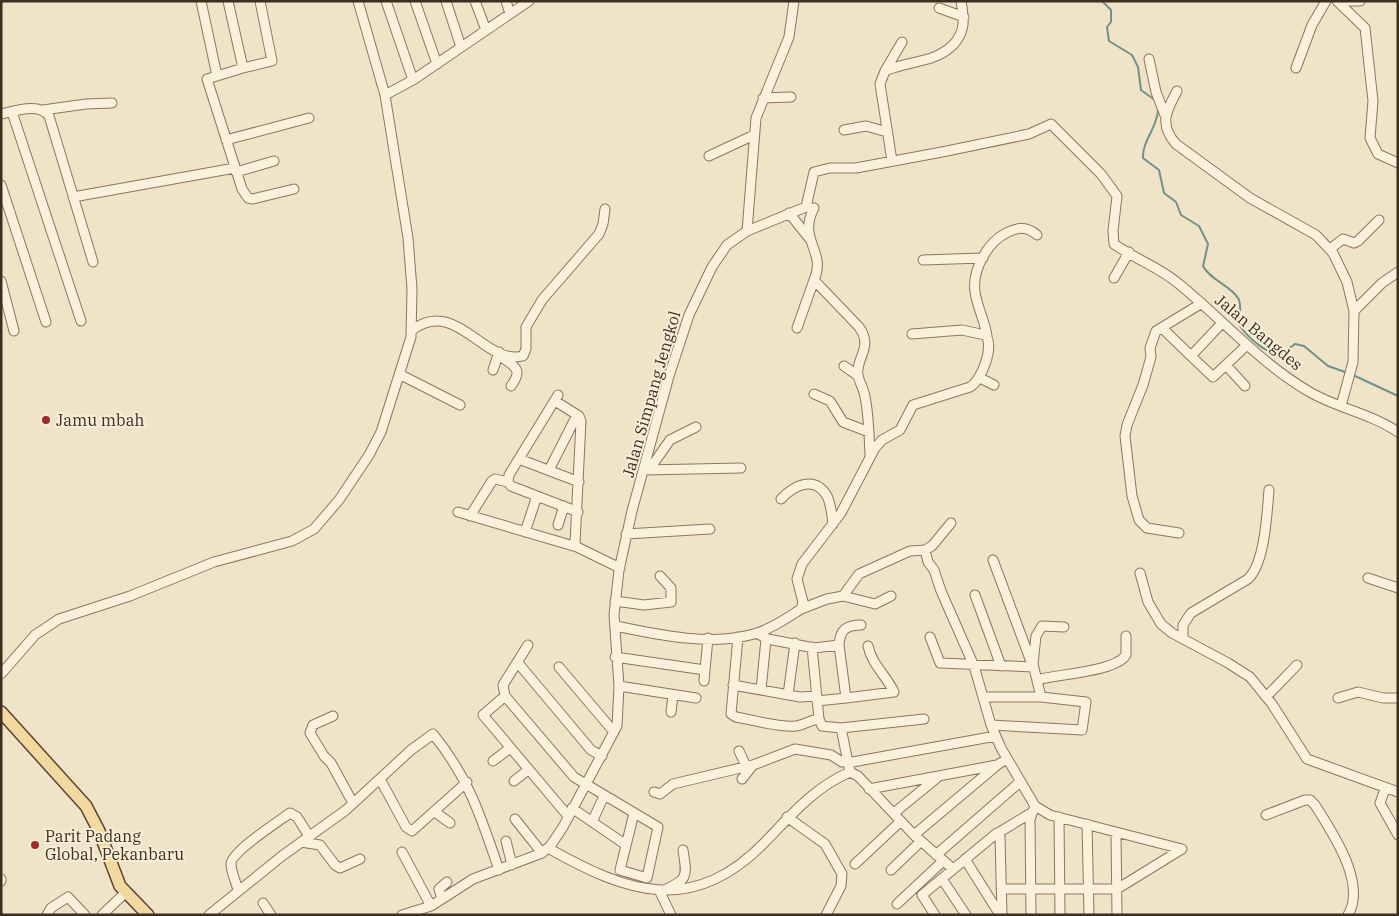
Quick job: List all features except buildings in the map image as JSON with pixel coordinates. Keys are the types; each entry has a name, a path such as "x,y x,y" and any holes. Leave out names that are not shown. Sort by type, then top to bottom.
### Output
{"main road":[{"path":"1,712 86,806 99,831 114,873 125,893 148,915"}],"street":[{"path":"201,1 217,76"},
{"path":"228,1 243,68"},
{"path":"260,1 272,61 207,79 244,194 250,199 294,189"},
{"path":"1,674 35,635 59,619 130,596 214,562 292,541 314,529 339,500 369,455 381,432 401,375 412,330 408,238 385,95 358,1"},
{"path":"386,1 413,80"},
{"path":"415,1 437,64"},
{"path":"446,1 461,47"},
{"path":"476,1 486,30"},
{"path":"506,1 510,14"},
{"path":"385,95 413,80 529,1"},
{"path":"747,231 756,118 789,36 794,1"},
{"path":"885,71 900,65 934,59 945,52 961,35 964,17 961,1"},
{"path":"1296,68 1312,25 1326,1"},
{"path":"1339,1 1360,1"},
{"path":"1339,1 1365,28 1373,101 1370,132 1373,149 1382,157 1398,162"},
{"path":"939,8 964,17"},
{"path":"892,162 880,84 885,71 902,42"},
{"path":"1149,59 1156,92 1165,115 1168,134 1181,148 1214,170 1250,198 1316,235 1330,249 1344,273 1354,311 1353,362 1341,406"},
{"path":"1165,115 1177,91"},
{"path":"763,98 791,97"},
{"path":"1,114 34,108 43,110 70,105 112,103"},
{"path":"43,110 50,121 93,262"},
{"path":"12,112 81,321"},
{"path":"226,140 309,118"},
{"path":"797,328 819,264 810,238 808,224 814,208 806,207 814,172 892,162 1029,134 1051,124 1101,174 1117,196 1112,238 1114,244 1163,270 1202,303"},
{"path":"844,130 866,126 887,132"},
{"path":"709,156 754,135"},
{"path":"73,198 235,170 274,161"},
{"path":"1,185 46,322"},
{"name":"Jalan Simpang Jengkol","path":"545,851 570,812 614,732 618,716 619,686 615,658 615,601 626,534 646,470 673,361 689,315 721,252 727,245 747,231 789,212 806,207"},
{"path":"498,353 517,357 524,355 527,324 547,292 599,234 603,224 605,209"},
{"path":"789,212 810,238"},
{"path":"1330,249 1343,239 1355,243 1379,220"},
{"path":"801,609 803,602 797,579 799,571 845,506 870,455 880,442 900,430 913,405 964,390 972,386 980,378 988,352 987,336 975,288 983,258 990,245 1007,233 1023,228 1038,235"},
{"path":"1114,278 1129,252"},
{"path":"923,260 983,258"},
{"path":"1354,311 1382,283 1398,272"},
{"path":"814,280 862,331 864,347 857,374 866,398 870,455"},
{"path":"1,281 14,331"},
{"name":"Jalan Bangdes","path":"1179,533 1153,530 1142,523 1132,496 1125,444 1127,425 1136,407 1149,366 1152,339 1156,331 1202,303 1246,345 1304,389 1341,406 1379,420 1398,432"},
{"path":"412,330 430,320 444,321 498,353 514,366 518,371 517,377 511,386"},
{"path":"1191,356 1222,323"},
{"path":"1162,328 1213,377 1246,345"},
{"path":"912,334 972,330 987,336"},
{"path":"493,370 498,353"},
{"path":"1226,365 1245,386"},
{"path":"844,366 857,374"},
{"path":"401,375 460,405"},
{"path":"980,378 994,385"},
{"path":"814,394 830,401 843,422 869,432"},
{"path":"508,482 519,459 557,398 577,415 581,426 576,548"},
{"path":"549,470 577,415"},
{"path":"646,470 670,440 696,427"},
{"path":"519,459 579,482"},
{"path":"646,470 741,468"},
{"path":"470,516 495,479 508,482 578,512"},
{"path":"781,498 798,485 806,483 816,486 826,495 833,524"},
{"path":"1183,637 1184,621 1191,613 1248,579 1254,572 1261,545 1269,490"},
{"path":"525,532 537,496"},
{"path":"558,525 564,506"},
{"path":"458,512 576,548 620,568"},
{"path":"843,596 856,577 864,570 910,551 925,550 940,538 951,523"},
{"path":"626,534 710,529"},
{"path":"925,550 928,562 934,570 941,591 974,666 991,725 1033,810 1031,915"},
{"path":"993,560 1033,667 1041,697"},
{"path":"1140,573 1148,602 1156,618 1166,629 1240,669 1266,697 1299,749 1310,761 1337,768 1398,792"},
{"path":"615,601 644,605 671,602 671,588 660,576"},
{"path":"1368,578 1398,588"},
{"path":"975,595 1001,666"},
{"path":"616,626 674,637 738,637 756,633 801,609 827,598 843,596 876,604 891,596"},
{"path":"846,698 839,645 841,632 846,628 861,625"},
{"path":"1033,667 1035,642 1040,627 1064,627"},
{"path":"756,633 766,639 812,647 839,645"},
{"path":"1037,680 1094,669 1118,662 1126,655 1126,636"},
{"path":"738,637 730,706 731,714 736,717 798,726 810,720 819,719"},
{"path":"930,637 939,663 974,666 1033,667"},
{"path":"704,682 708,638"},
{"path":"761,690 766,639"},
{"path":"788,695 795,643"},
{"path":"528,645 504,685 505,696 574,777 658,827 647,878 620,870 634,813"},
{"path":"733,685 800,697 817,698 846,698 894,692 886,677 872,660 868,646"},
{"path":"812,647 819,719 825,728 924,719"},
{"path":"615,658 705,670"},
{"path":"518,663 591,750 602,756"},
{"path":"1266,697 1283,676 1297,665"},
{"path":"559,666 614,732"},
{"path":"619,686 696,698"},
{"path":"1338,698 1358,692 1383,698 1398,698"},
{"path":"671,712 673,695"},
{"path":"505,696 483,715 528,770 570,812 592,822 626,845"},
{"path":"983,697 1041,697 1086,702 1082,730 991,725"},
{"path":"333,716 310,728 312,738 331,763 353,803"},
{"path":"840,728 848,765"},
{"path":"209,915 238,890 353,803 411,750 433,734 454,760 467,782 499,870"},
{"path":"516,819 545,851 590,872 612,881 660,892 668,893 687,890 726,877 744,864 787,817 848,765 996,736"},
{"path":"493,761 510,748"},
{"path":"654,792 660,794 673,784 749,766 795,749 831,755 848,765 917,838 953,869"},
{"path":"739,751 749,766"},
{"path":"890,870 917,838 1007,759"},
{"path":"869,789 998,765"},
{"path":"742,779 749,766"},
{"path":"514,782 528,770"},
{"path":"894,813 938,776"},
{"path":"380,779 409,830 415,830 467,782"},
{"path":"897,904 940,858 1020,782"},
{"path":"1385,788 1380,803 1398,835"},
{"path":"592,822 604,796"},
{"path":"1266,815 1305,800 1310,800 1315,805 1338,844 1350,874 1353,902 1348,915"},
{"path":"935,915 922,895 993,834 998,833 1033,810 1182,849 1117,889 1002,889"},
{"path":"435,812 450,823"},
{"path":"238,890 231,863 234,856 290,813 297,817 305,839 320,845 338,867 360,859"},
{"path":"787,817 825,844 842,874 841,886 826,915"},
{"path":"1059,817 1060,915"},
{"path":"855,864 901,821"},
{"path":"1087,824 1089,915"},
{"path":"318,830 320,845"},
{"path":"1116,832 1117,915"},
{"path":"998,833 1002,889 1001,915"},
{"path":"506,842 512,865"},
{"path":"660,892 681,883 686,874 683,850"},
{"path":"402,915 416,913 431,906 473,879 545,851"},
{"path":"402,852 431,906"},
{"path":"965,859 1001,915"},
{"path":"942,879 966,915"},
{"path":"442,899 440,889 447,882"},
{"path":"660,892 670,915"},
{"path":"102,915 125,893"},
{"path":"46,915 51,908 68,897 86,915"},
{"path":"263,903 271,915"}],"waterway":[{"path":"1102,1 1111,10 1111,22 1107,27 1109,41 1132,55 1138,67 1141,90 1155,100"},
{"path":"1158,109 1156,122 1145,146 1143,158 1159,170 1164,193 1176,202 1181,215 1199,226 1208,244 1203,266 1210,275 1230,289 1238,298 1240,326 1264,349 1276,353 1288,349 1295,344 1304,346 1328,366 1348,373"},
{"path":"1353,375 1398,396"}],"place":[{"name":"Jamu mbah","path":"46,420"},
{"name":"Parit Padang Global, Pekanbaru","path":"35,845"}]}
